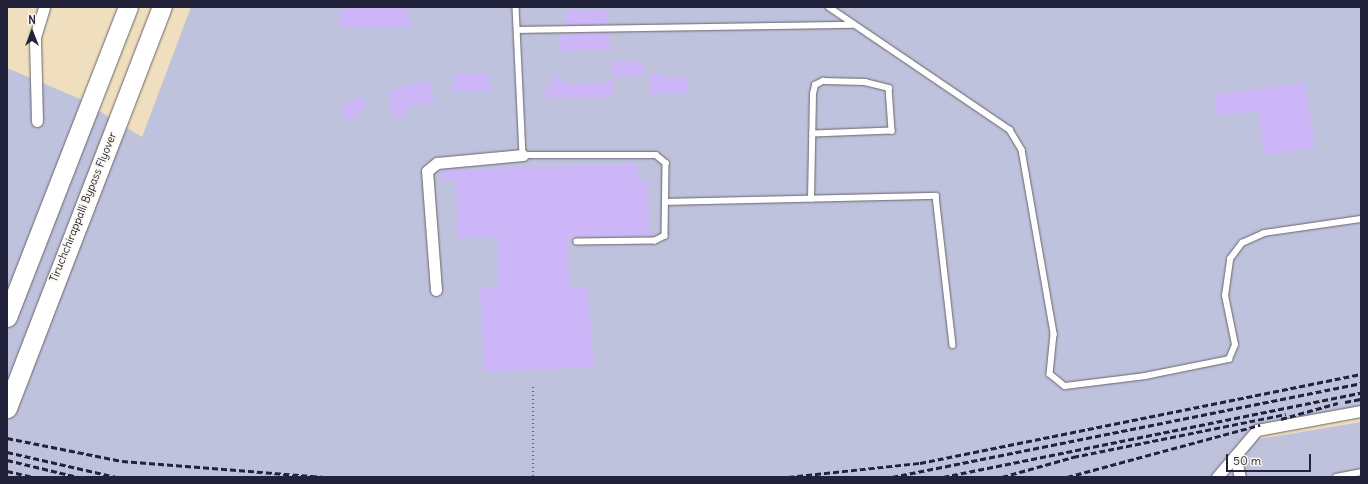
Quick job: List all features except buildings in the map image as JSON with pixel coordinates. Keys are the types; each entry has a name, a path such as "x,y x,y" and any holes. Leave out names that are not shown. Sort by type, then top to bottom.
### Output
{"highway":[{"path":"7,317 128,7"},
{"name":"Tiruchchirappalli Bypass Flyover","path":"7,408 162,7"}],"street":[{"path":"37,121 35,37 44,7"},
{"path":"436,290 428,171 437,163 523,155"},
{"path":"1217,477 1257,430 1361,411"},
{"path":"1235,456 1240,477"}],"lane":[{"path":"516,7 523,155 656,155 666,163 665,236 655,242 577,242"},
{"path":"829,7 852,25 1010,130 1022,150 1054,334 1050,374 1065,386 1145,376 1229,359 1235,345 1224,296 1230,259 1242,243 1264,233 1361,219"},
{"path":"516,30 852,25"},
{"path":"811,199 813,94 818,82 865,82 889,88 892,131 813,134"},
{"path":"666,202 936,196 953,345"},
{"path":"1336,477 1361,472"}],"path":[{"path":"533,387 534,477"}],"shaded area":[{"path":"191,7 1361,7 1361,408 1261,426 1259,439 1361,422 1361,477 7,477 7,68 78,98 142,137"}],"railway":[{"path":"788,477 920,463 1361,374"},
{"path":"892,477 1361,383"},
{"path":"943,477 1361,393"},
{"path":"1345,402 1361,399"},
{"path":"1281,419 1338,403"},
{"path":"1002,477 1073,457 1286,414"},
{"path":"1067,477 1260,425"},
{"path":"7,438 122,461 327,477"},
{"path":"7,452 116,477"},
{"path":"7,460 78,477"},
{"path":"7,471 34,477"}]}
